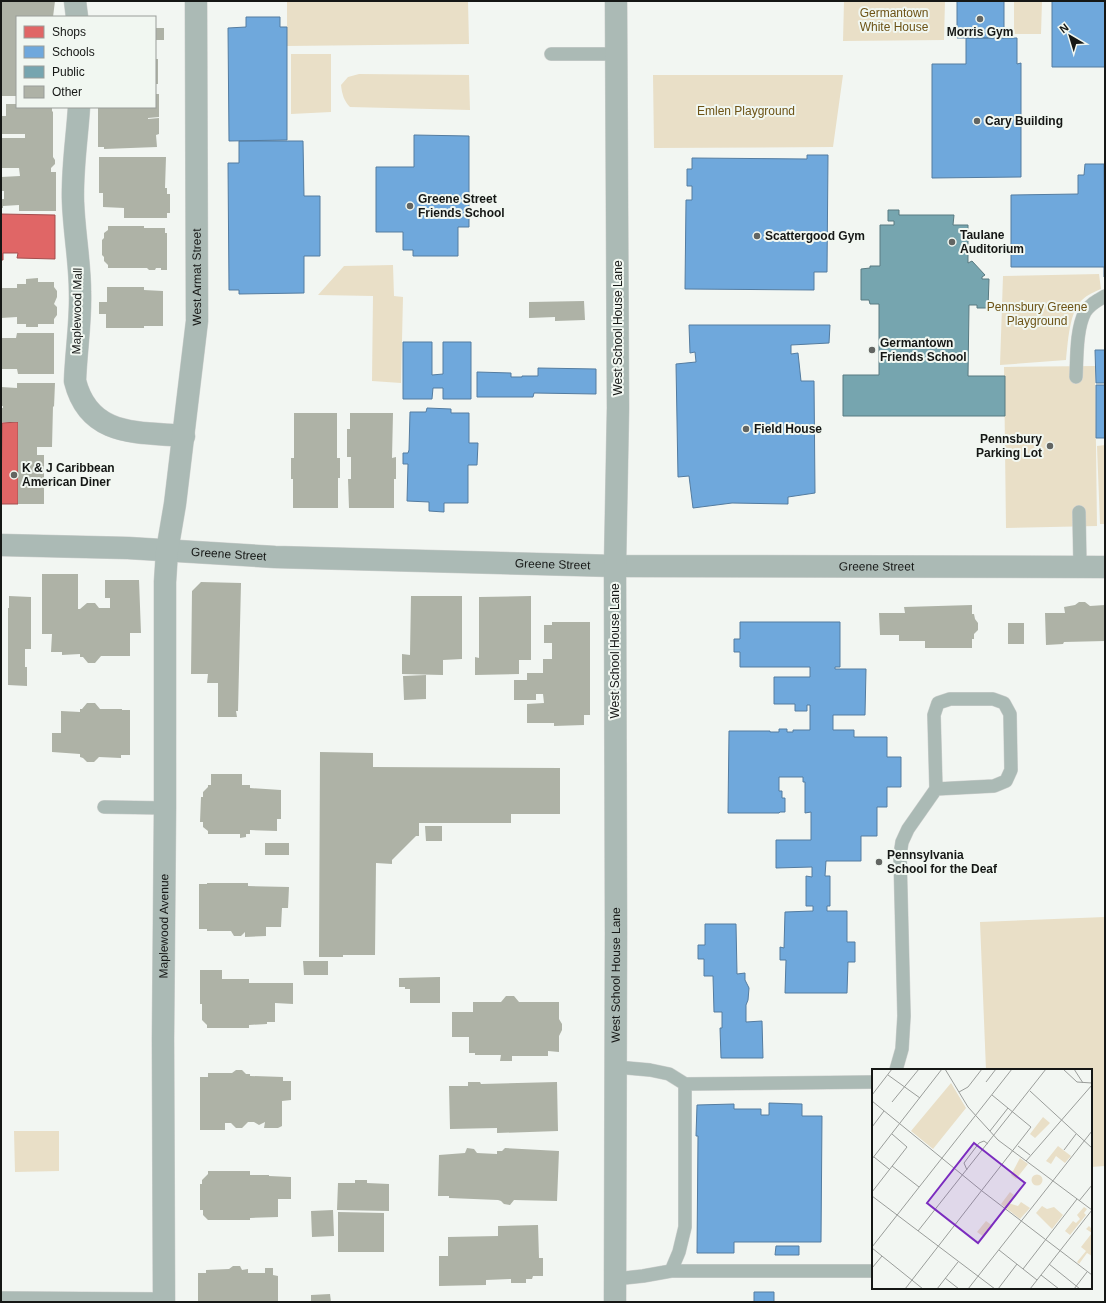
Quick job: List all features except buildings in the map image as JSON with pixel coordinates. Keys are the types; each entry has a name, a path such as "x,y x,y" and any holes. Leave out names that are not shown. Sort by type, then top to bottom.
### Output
{"street":[{"path":"75,1 77,16"},
{"name":"West Armat Street","path":"167,551 184,436 197,321 196,1"},
{"name":"West School House Lane","path":"615,1302 615,566 618,408 616,1"},
{"name":"Maplewood Mall","path":"79,108 74,149 73,182 74,224 78,251 80,293 75,381 78,391 84,403 92,413 102,422 114,428 128,431 184,436"},
{"name":"Greene Street","path":"1,545 128,548 275,557 615,566 1105,567"},
{"name":"Maplewood Avenue","path":"164,1300 163,1032 165,582 167,551"}],"lane":[{"path":"551,54 616,54"},
{"path":"1076,377 1078,342 1082,319 1086,311 1094,302 1105,296"},
{"path":"1079,512 1080,567"},
{"path":"896,1069 902,1049 904,1016 900,854 902,842 908,829 936,788 934,715 938,703 950,699 993,699 1004,704 1010,714 1011,770 1006,780 994,786 936,788"},
{"path":"104,807 165,808"},
{"path":"616,1067 650,1070 669,1074 685,1084 872,1082"},
{"path":"671,1271 679,1252 685,1228 685,1084"},
{"path":"615,1279 671,1271 872,1271"},
{"path":"1,1298 164,1300"}],"green space":[{"path":"287,1 468,1 469,44 287,46"},
{"name":"Germantown White House","path":"844,1 945,1 944,40 843,41"},
{"path":"1014,1 1042,1 1041,34 1014,34"},
{"path":"291,54 331,54 331,112 291,114"},
{"path":"359,74 469,75 470,110 350,107 346,102 341,85 348,77"},
{"name":"Emlen Playground","path":"653,75 843,75 833,147 654,148"},
{"path":"393,265 394,296 403,297 401,383 372,381 373,296 318,295 344,266"},
{"name":"Pennsbury Greene Playground","path":"1099,274 1101,289 1084,298 1074,312 1070,328 1066,360 1000,365 1003,276"},
{"name":"Pennsbury Parking Lot","path":"1095,366 1097,526 1006,528 1004,367"},
{"path":"1105,445 1105,524 1100,524 1097,446"},
{"path":"1105,917 1105,1166 1092,1167 1092,1069 986,1069 980,922"},
{"path":"14,1131 59,1131 59,1171 15,1172"}],"place":[{"name":"Morris Gym","path":"980,19"},
{"name":"Cary Building","path":"977,121"},
{"name":"Greene Street Friends School","path":"410,206"},
{"name":"Scattergood Gym","path":"757,236"},
{"name":"Taulane Auditorium","path":"952,242"},
{"name":"Germantown Friends School","path":"872,350"},
{"name":"Field House","path":"746,429"},
{"name":"Pennsbury Parking Lot","path":"1050,446"},
{"name":"K & J Caribbean American Diner","path":"14,475"},
{"name":"Pennsylvania School for the Deaf","path":"879,862"}]}
